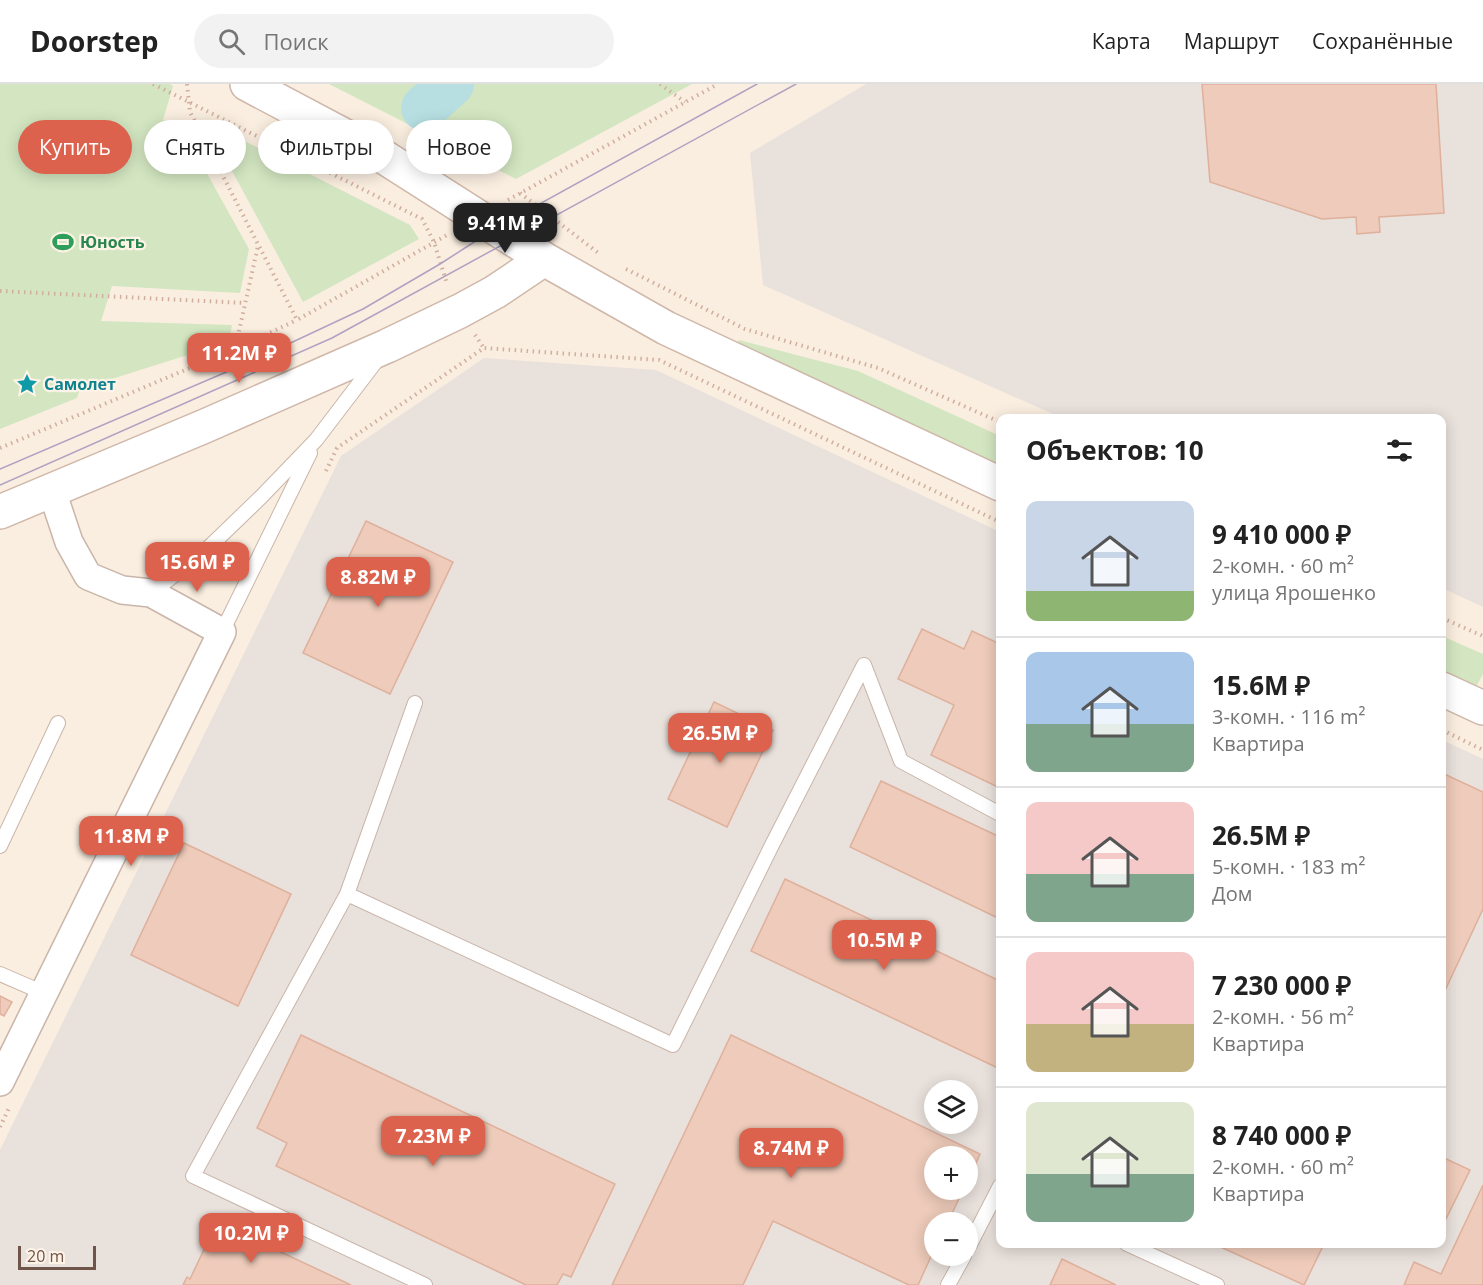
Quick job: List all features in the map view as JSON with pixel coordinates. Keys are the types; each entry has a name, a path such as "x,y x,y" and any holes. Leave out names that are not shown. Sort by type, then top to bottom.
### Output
{"main road":[{"path":"247,84 381,155 544,259 666,328 996,482"},
{"path":"0,512 387,346 495,292 544,259"},
{"path":"1446,691 1483,708"}],"street":[{"path":"4,1082 44,993 222,632 151,593 122,590 88,576 69,542 52,491"}],"lane":[{"path":"151,593 203,553 316,440 387,346"},
{"path":"222,632 316,440"},
{"path":"347,894 673,1045 864,665 901,761 996,812"},
{"path":"415,703 347,894 193,1176 425,1285"},
{"path":"0,846 58,723"},
{"path":"0,974 44,993"},
{"path":"978,1229 996,1194"},
{"path":"1136,1248 1216,1285"},
{"path":"948,1285 958,1266"}],"path":[{"path":"153,84 422,219 434,242"},
{"path":"187,84 190,112 297,320"},
{"path":"660,84 685,102"},
{"path":"0,447 235,349 297,320 718,84"},
{"path":"520,193 605,258"},
{"path":"235,349 259,245"},
{"path":"625,268 745,329 878,368 996,420"},
{"path":"0,291 246,303"},
{"path":"321,480 337,448 484,348 659,360 996,520"},
{"path":"1446,620 1483,636"},
{"path":"1446,732 1483,750"},
{"path":"0,1127 4,1082"}],"shaded area":[{"path":"866,84 1483,84 1483,607 1446,590 1446,414 1053,414 763,285 750,153"},
{"path":"484,358 656,370 996,530 996,1248 1446,1248 1446,742 1483,759 1483,1285 0,1285 0,1150 341,456"}],"green space":[{"name":"Юность","path":"0,84 170,84 173,86 163,120 144,120 144,174 207,174 249,249 240,293 112,286 101,321 232,325 229,342 80,389 77,398 0,429"},
{"path":"329,84 692,84 516,179 506,174 512,174 512,120 406,120 406,123"},
{"path":"246,142 258,148 258,174 309,174 410,225 419,239 303,302 234,174 246,174"},
{"path":"739,340 858,371 996,434 996,465 737,344"},
{"path":"1446,638 1483,654 1483,674 1475,689 1446,675"}],"building":[{"path":"1202,84 1436,84 1444,213 1379,217 1380,232 1357,234 1356,217 1322,219 1210,182"},
{"path":"366,521 453,562 390,694 303,653"},
{"path":"922,629 964,649 972,631 996,642 996,786 931,755 954,705 898,679"},
{"path":"714,702 773,730 727,827 668,799"},
{"path":"1446,775 1483,792 1483,909 1446,988"},
{"path":"881,781 996,835 996,917 850,847"},
{"path":"184,843 291,894 238,1006 131,955"},
{"path":"785,879 996,979 996,1067 751,951"},
{"path":"0,996 12,1002 4,1016 0,1014"},
{"path":"301,1035 615,1184 571,1277 563,1274 557,1285 526,1285 276,1166 287,1143 257,1128"},
{"path":"731,1035 924,1127 924,1134 938,1134 963,1146 924,1146 924,1200 958,1200 953,1212 924,1212 924,1266 927,1266 918,1285 909,1285 773,1221 743,1285 612,1285"},
{"path":"1446,1159 1470,1170 1446,1219"},
{"path":"1483,1185 1483,1285 1404,1285 1414,1262 1441,1274"},
{"path":"217,1222 351,1285 183,1285 187,1277 190,1279"},
{"path":"1223,1248 1322,1248 1304,1285"},
{"path":"1062,1259 1116,1285 1050,1285"}],"waterway":[{"path":"424,108 451,84"}],"tram line":[{"path":"0,469 252,361 363,309 496,228 757,84"},
{"path":"0,485 332,338 796,84"}],"place":[{"name":"Юность","path":"63,242"},
{"name":"Самолет","path":"27,384"}]}
